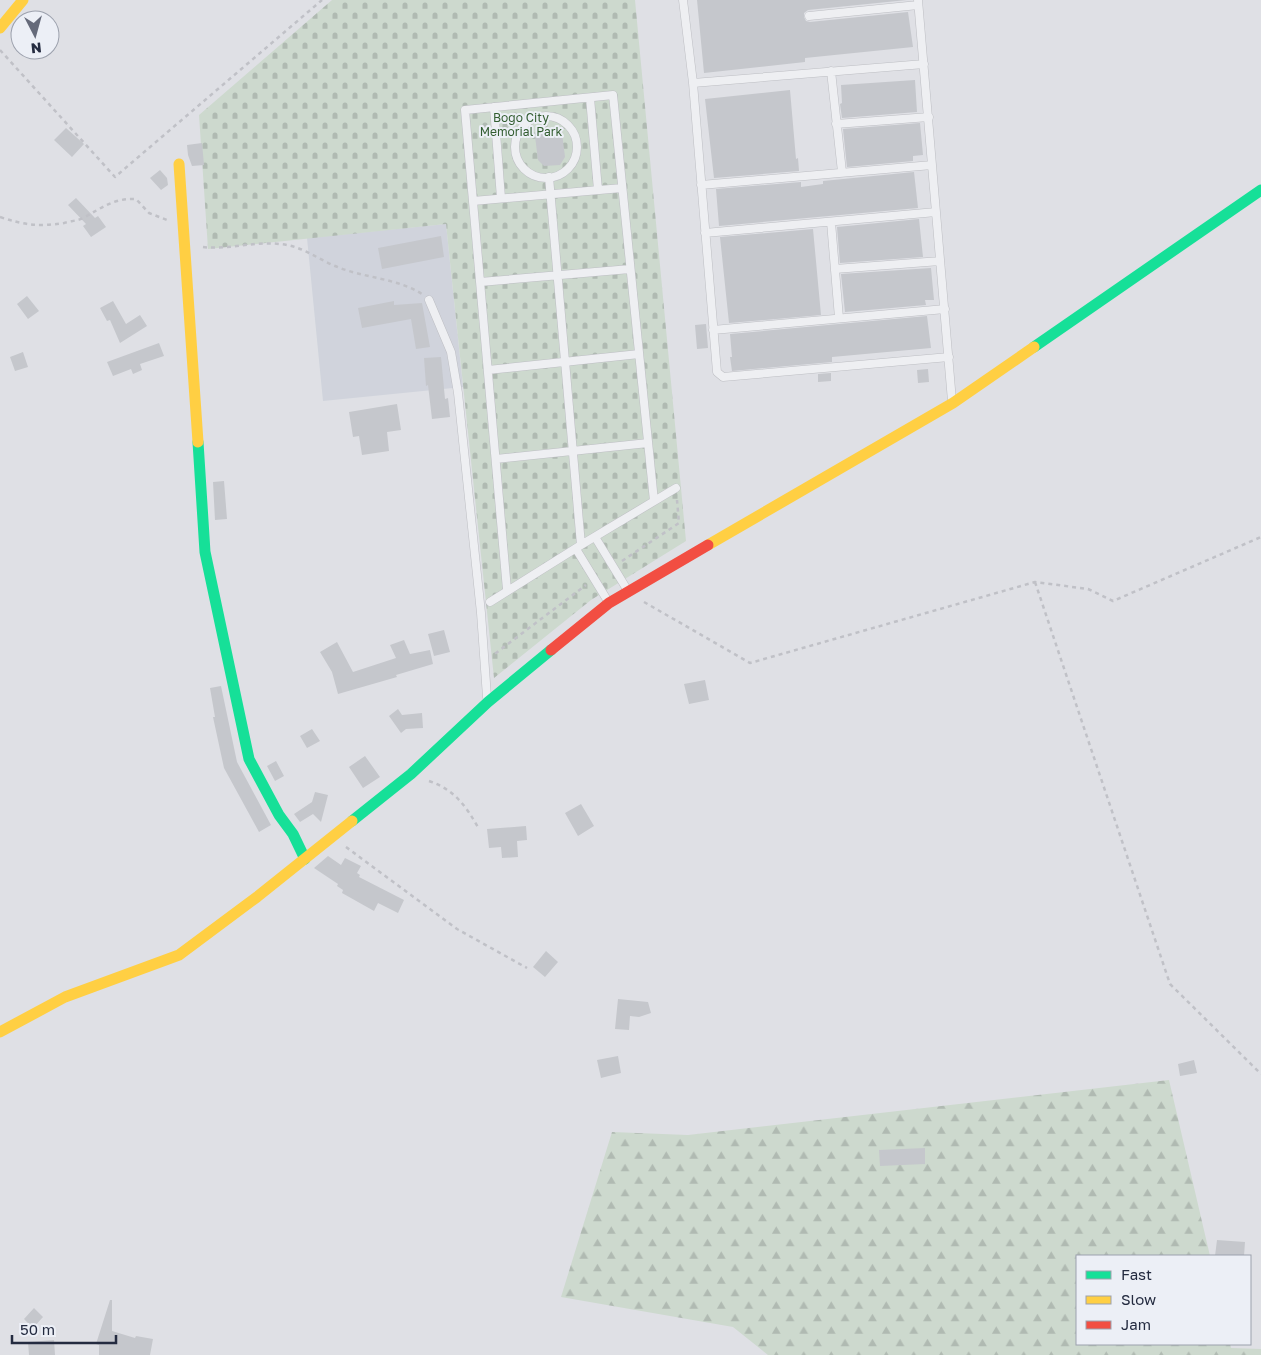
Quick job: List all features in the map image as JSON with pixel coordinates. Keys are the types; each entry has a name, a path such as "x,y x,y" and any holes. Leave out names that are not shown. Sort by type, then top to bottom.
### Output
{"street":[{"path":"0,28 23,0"},
{"path":"179,164 205,552 249,759 278,815 293,834 305,859"},
{"path":"0,1032 65,997 179,955 305,859 411,774 488,702 609,603 953,403 1261,190"}],"lane":[{"path":"683,0 717,372 723,378 949,357"},
{"path":"809,16 918,2 953,403"},
{"path":"692,82 924,64"},
{"path":"830,71 842,172"},
{"path":"507,590 465,110 613,95 654,501"},
{"path":"590,98 598,190"},
{"path":"541,102 542,116"},
{"path":"494,107 501,198"},
{"path":"542,116 552,116 569,126 577,143 573,162 567,170 559,175 549,177 531,174 523,168 515,150 519,132 525,124 533,118 542,116"},
{"path":"836,124 928,117"},
{"path":"701,185 932,165"},
{"path":"549,177 573,451 579,547 594,579 609,603"},
{"path":"473,201 622,188"},
{"path":"705,233 936,212"},
{"path":"831,222 839,318"},
{"path":"835,269 940,261"},
{"path":"480,282 630,269"},
{"path":"429,300 450,352 458,393 481,613 488,702"},
{"path":"713,330 945,309"},
{"path":"488,370 639,354"},
{"path":"496,459 648,443"},
{"path":"490,602 676,488"},
{"path":"595,537 628,592"}],"path":[{"path":"0,50 115,176 322,0"},
{"path":"0,217 23,224 45,226 80,220 108,204 122,199 136,199 149,213 175,223 184,231"},
{"path":"197,246 204,248 279,244 302,249 335,266 368,277 410,287 429,300"},
{"path":"613,566 679,523 676,488"},
{"path":"628,592 750,663 1036,582 1088,589 1113,601 1261,536"},
{"path":"495,645 496,654 594,579"},
{"path":"1036,582 1170,984 1261,1074"},
{"path":"411,774 443,786 467,808 479,829"},
{"path":"334,836 357,856 457,929 527,968"}],"shaded area":[{"path":"446,224 463,387 323,401 307,238"}],"green space":[{"name":"Bogo City Memorial Park","path":"332,0 635,0 686,541 591,600 494,678 446,224 208,249 199,115"},
{"path":"1169,1080 1210,1255 1076,1255 1076,1345 1230,1345 1231,1348 1261,1349 1261,1355 768,1355 733,1327 561,1297 612,1132 688,1135"}],"building":[{"path":"697,0 907,0 808,10 804,13 804,17 806,21 810,22 908,12 913,47 805,58 805,62 704,73"},
{"path":"915,80 917,112 842,118 840,104 842,103 841,85"},
{"path":"790,90 796,159 798,158 799,171 714,178 705,99"},
{"path":"920,123 923,155 913,156 913,161 847,167 843,129"},
{"path":"66,128 84,144 72,157 54,140"},
{"path":"555,128 562,133 565,157 560,165 544,166 538,160 535,136 541,129"},
{"path":"202,143 204,165 192,166 187,145"},
{"path":"160,170 167,178 168,185 161,190 150,178"},
{"path":"914,172 918,208 719,226 716,189 801,182 801,187 823,184 823,181"},
{"path":"76,198 95,218 98,216 106,227 91,237 83,226 86,224 68,205"},
{"path":"919,219 923,257 840,263 837,227"},
{"path":"813,229 821,315 729,323 720,237"},
{"path":"441,236 444,257 382,269 378,248"},
{"path":"931,268 934,300 925,300 926,305 845,312 841,274"},
{"path":"27,296 39,311 28,319 17,304"},
{"path":"113,301 126,324 140,315 147,326 120,343 110,320 107,321 100,308"},
{"path":"394,301 394,305 422,303 430,347 416,349 411,319 362,328 358,308"},
{"path":"927,316 931,348 832,357 832,362 732,371 730,334"},
{"path":"706,324 708,348 697,349 695,325"},
{"path":"159,343 164,356 140,364 142,370 133,374 131,369 113,376 107,362"},
{"path":"23,352 28,367 15,371 10,357"},
{"path":"441,357 445,399 448,398 450,417 432,419 428,385 426,386 424,358"},
{"path":"928,369 929,382 918,383 917,370"},
{"path":"831,373 831,381 818,382 818,374"},
{"path":"397,404 401,430 387,432 389,451 362,455 359,436 353,437 349,412"},
{"path":"224,481 227,519 215,520 213,482"},
{"path":"444,630 450,652 434,656 428,634"},
{"path":"404,640 410,654 430,650 433,664 396,675 397,677 338,694 332,672 320,652 337,642 353,672 396,658 390,645"},
{"path":"705,680 709,700 689,704 684,684"},
{"path":"221,686 237,762 271,825 259,832 224,768 213,717 215,717 210,688"},
{"path":"398,709 402,715 422,713 423,728 406,729 401,733 389,716"},
{"path":"312,729 320,741 307,748 300,736"},
{"path":"365,756 380,777 363,788 349,767"},
{"path":"276,761 284,776 275,781 267,766"},
{"path":"315,792 328,795 321,822 313,814 300,822 294,814 312,802"},
{"path":"581,804 594,826 578,836 565,813"},
{"path":"526,826 527,840 517,841 518,857 502,858 501,847 489,848 487,829"},
{"path":"328,856 341,865 345,858 361,866 357,873 360,875 359,877 404,900 398,913 378,903 374,911 342,893 343,890 337,886 338,884 314,868"},
{"path":"546,951 558,962 545,977 533,967"},
{"path":"618,999 648,1002 651,1013 639,1017 630,1016 629,1030 615,1029"},
{"path":"618,1056 621,1073 601,1078 597,1060"},
{"path":"1194,1060 1197,1073 1180,1076 1178,1064"},
{"path":"925,1148 925,1164 880,1166 879,1150"},
{"path":"1217,1240 1245,1242 1244,1255 1215,1255"},
{"path":"110,1300 112,1300 112,1331 135,1338 136,1336 153,1339 150,1355 99,1355 99,1345 96,1344"},
{"path":"34,1308 43,1317 33,1328 24,1319"},
{"path":"54,1340 55,1355 29,1355 28,1342"}],"traffic: fast":[{"path":"1034,347 1261,190"},
{"path":"198,442 205,552 249,759 279,815 293,834 305,859"},
{"path":"352,821 411,774 488,702 551,650"}],"traffic: slow":[{"path":"0,28 23,0"},
{"path":"179,164 198,442"},
{"path":"708,545 953,403 1034,347"},
{"path":"0,1032 65,997 179,955 257,897 352,821"}],"traffic: jam":[{"path":"551,650 609,603 708,545"}]}
